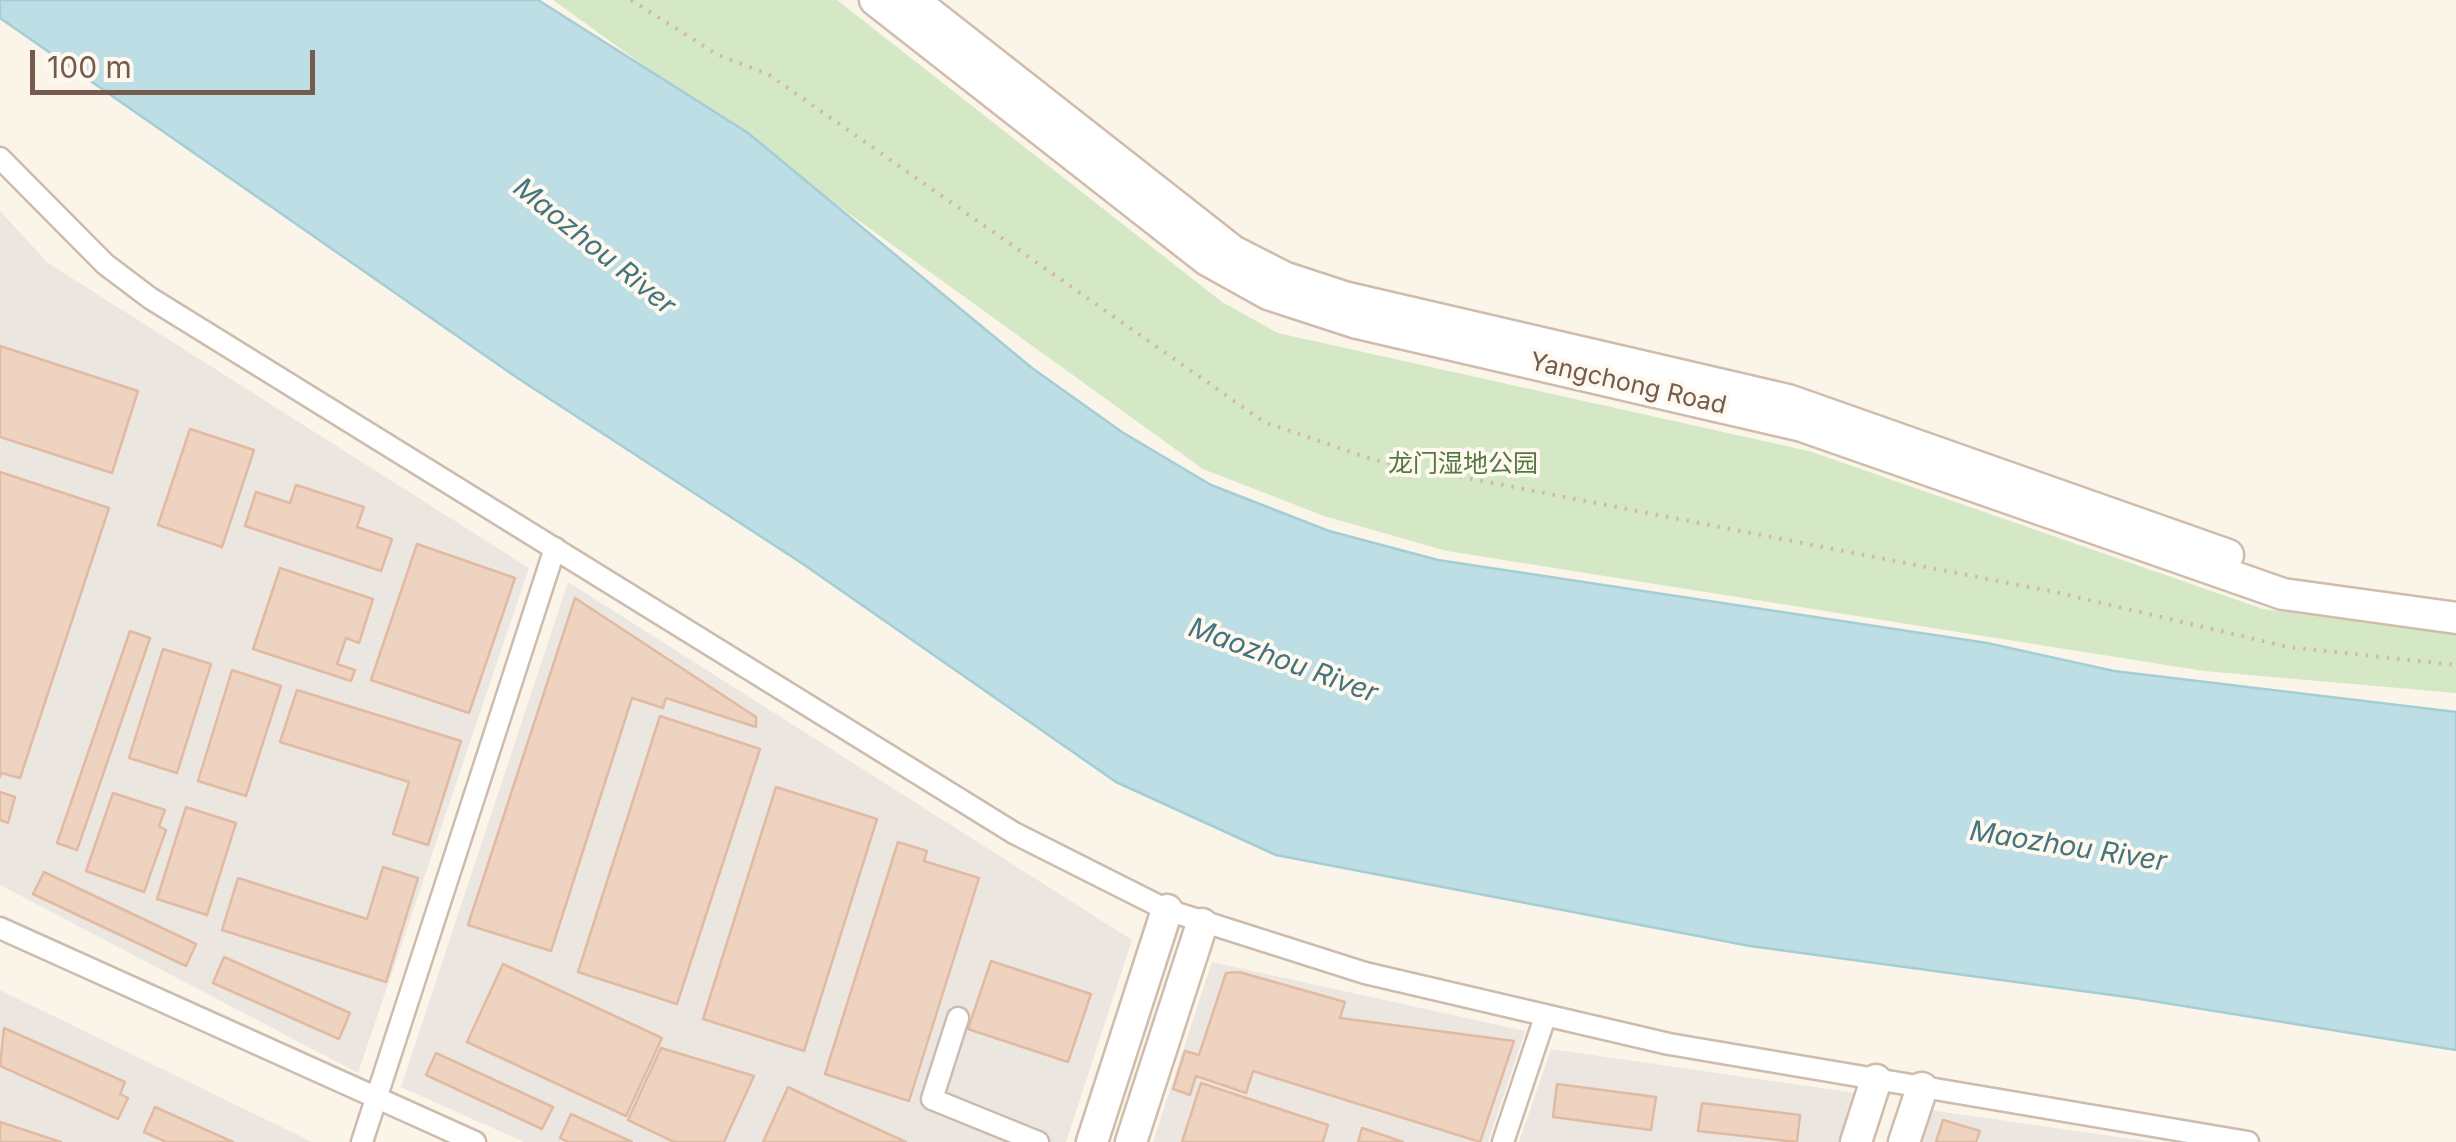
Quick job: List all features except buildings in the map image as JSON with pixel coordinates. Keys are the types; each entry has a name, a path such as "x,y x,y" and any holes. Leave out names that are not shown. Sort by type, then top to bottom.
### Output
{"street":[{"name":"Yangchong Road","path":"876,0 1207,260 1268,294 1357,323 1802,426 2283,594 2456,618"},
{"name":"Yangchong Road","path":"913,0 1233,251 1286,278 1344,297 1788,400 2274,570 2332,583 2456,598"},
{"path":"0,158 105,264 150,298 1014,833 1166,910 1364,972 1702,1051 2248,1142"},
{"path":"362,1142 555,548"},
{"path":"1092,1142 1166,910"},
{"path":"1131,1142 1202,924"},
{"path":"0,928 475,1142"},
{"path":"1503,1142 1545,1017"},
{"path":"958,1018 932,1099 1038,1142"},
{"path":"1856,1142 1876,1080"},
{"path":"1904,1142 1922,1088"}],"path":[{"path":"631,0 718,56 768,74 1264,422 1374,460 2056,592 2288,647 2456,666"}],"shaded area":[{"path":"0,211 48,263 529,568 358,1073 0,885"},
{"path":"568,582 1132,940 1066,1142 524,1142 401,1087"},
{"path":"1212,962 1525,1031 1488,1142 1153,1142"},
{"path":"0,990 312,1142 0,1142"},
{"path":"1551,1049 1855,1093 1839,1142 1519,1142"},
{"path":"1930,1110 2153,1142 1919,1142"}],"green space":[{"name":"龙门湿地公园","path":"553,0 837,0 1222,302 1278,333 1809,451 2263,609 2456,635 2456,693 2204,671 1447,551 1324,516 1203,469"}],"water":[{"name":"Maozhou River","path":"0,0 538,0 748,133 1032,368 1122,432 1211,485 1329,531 1438,560 1987,643 2114,671 2456,712 2456,1050 2134,998 1750,946 1276,855 1116,782 803,564 516,377 0,18"}]}
